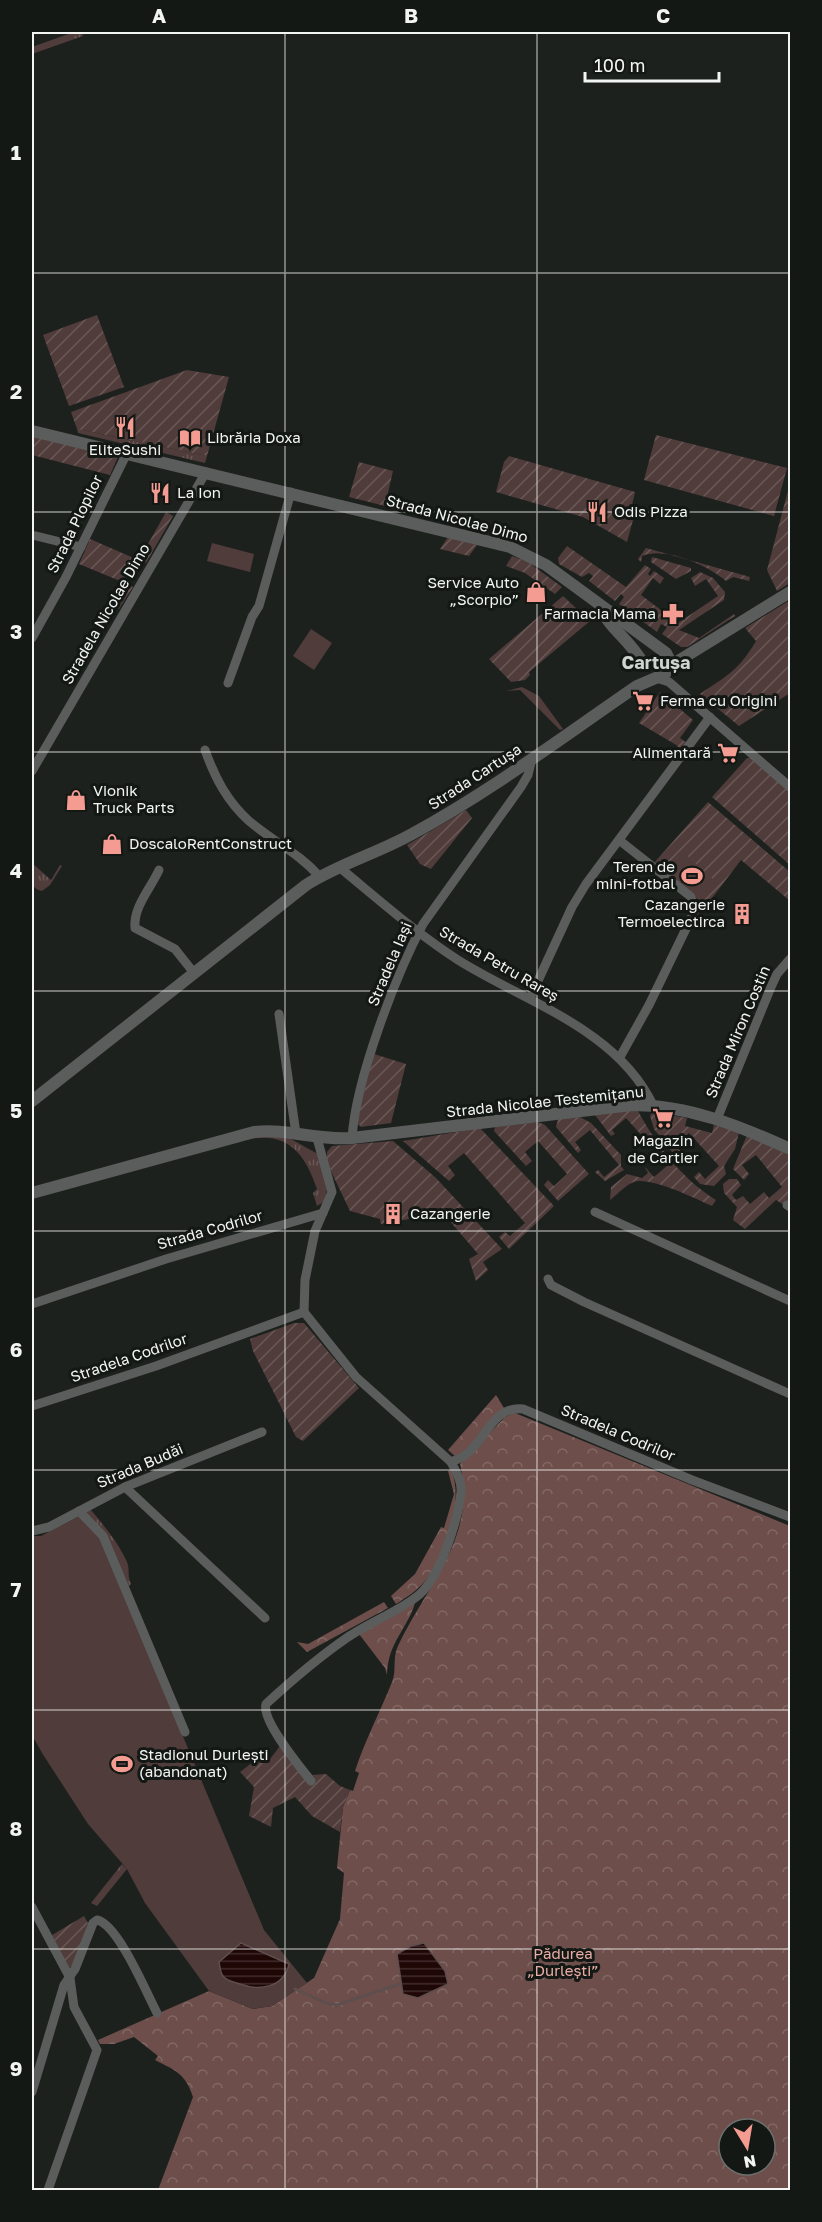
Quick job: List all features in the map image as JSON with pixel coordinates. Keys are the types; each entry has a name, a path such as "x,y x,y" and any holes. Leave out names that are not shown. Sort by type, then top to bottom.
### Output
{"street":[{"name":"Strada Nicolae Dimo","path":"32,431 291,492 510,547 546,565 661,650"},
{"name":"Strada Plopilor","path":"32,638 35,623 81,548 127,453"},
{"name":"Stradela Nicolae Dimo","path":"32,771 206,472"},
{"path":"228,683 252,616 259,606 291,492"},
{"path":"32,535 81,548"},
{"path":"643,666 656,678 669,673 689,654 790,592"},
{"name":"Strada Nicolae Dimo","path":"600,607 604,616 636,652 643,666"},
{"path":"637,686 649,651 661,650 689,654"},
{"path":"661,650 668,657 669,673 710,717 790,787"},
{"name":"Strada Cartușa","path":"32,1101 319,876 414,834 532,758 637,686 656,678"},
{"path":"530,998 572,907 710,717"},
{"path":"204,750 217,781 236,809 255,826 302,859 319,876"},
{"name":"Stradela Iași","path":"352,1138 360,1093 381,1024 418,933 521,787 528,775 532,758"},
{"path":"619,840 694,899 696,908 649,1005 620,1057"},
{"name":"Strada Petru Rareș","path":"339,867 418,933 460,961 530,998 620,1057 638,1078 653,1105"},
{"path":"159,870 135,917 135,928 175,949 194,973"},
{"name":"Strada Miron Costin","path":"717,1119 771,987 777,974 790,959"},
{"path":"279,1014 296,1134"},
{"name":"Strada Nicolae Testemițanu","path":"32,1193 254,1132 278,1131 317,1138 352,1138 596,1108 653,1105 717,1119 745,1128 790,1149"},
{"path":"311,1781 287,1749 264,1707 291,1681 333,1648 422,1592 439,1563 452,1533 461,1492 460,1480 451,1462 356,1377 304,1312 305,1280 315,1231 332,1192 317,1138"},
{"path":"595,1212 790,1301"},
{"name":"Strada Codrilor","path":"32,1304 166,1259 323,1213"},
{"path":"548,1279 550,1285 584,1302 790,1394"},
{"name":"Stradela Codrilor","path":"32,1406 156,1366 304,1312"},
{"name":"Stradela Codrilor","path":"451,1462 465,1456 502,1413 515,1408 523,1409 692,1480 790,1517"},
{"name":"Strada Budăi","path":"32,1531 49,1527 125,1487 262,1432"},
{"path":"125,1487 265,1618"},
{"path":"79,1511 103,1536 185,1732"},
{"path":"32,1907 70,1978 74,2007 97,2050 48,2190"},
{"path":"32,2092 64,1985 70,1978 93,1923 97,1920 102,1921 122,1945 157,2013"}],"green space":[{"path":"74,32 82,32 83,36 32,54 32,47"},
{"path":"97,315 124,387 69,406 43,335"},
{"path":"187,370 229,377 207,456 77,429 71,412"},
{"path":"77,429 207,456 205,463 78,433"},
{"path":"656,435 787,468 774,516 644,480"},
{"path":"32,437 118,457 110,475 32,455"},
{"path":"509,456 635,492 629,518 633,520 627,542 583,517 496,492 504,462"},
{"path":"359,462 393,471 385,506 349,497"},
{"path":"790,483 790,583 777,591 767,570"},
{"path":"166,512 173,516 146,563 139,560"},
{"path":"448,537 477,545 469,556 440,549"},
{"path":"90,539 136,559 125,582 133,587 119,609 113,607 125,583 79,564"},
{"path":"212,543 254,554 250,572 207,561"},
{"path":"567,546 626,587 645,565 651,569 648,574 650,576 654,571 664,578 660,584 653,578 641,595 678,623 718,596 706,579 695,586 691,578 700,572 713,578 725,592 724,600 679,630 699,638 734,614 735,616 687,647 681,647 662,634 667,627 661,624 657,632 619,604 624,597 621,594 615,601 589,581 593,576 589,573 582,577 559,564 558,558"},
{"path":"646,548 671,555 642,556 641,562 638,559"},
{"path":"512,556 528,562 562,587 555,594 525,573 506,566"},
{"path":"652,557 691,568 691,571 676,579 651,562"},
{"path":"687,559 750,577 749,581 733,577 726,581 709,569"},
{"path":"563,596 590,621 529,672 530,675 525,680 511,682 489,659"},
{"path":"790,600 790,693 739,726 700,694 732,671 750,651 756,641 745,628"},
{"path":"311,629 332,643 314,670 293,656"},
{"path":"522,687 539,696 563,729 560,730 520,690 506,691"},
{"path":"660,692 693,720 680,738 687,743 674,762 670,759 678,746 639,723"},
{"path":"747,758 752,758 790,792 790,865 712,797"},
{"path":"708,802 790,872 790,901 741,860 706,906 654,863"},
{"path":"466,810 472,818 431,869 420,864 407,845"},
{"name":"Teren de mini-fotbal","path":"684,853 715,881 699,899 668,871"},
{"path":"32,863 51,880 60,865 62,866 50,885 42,891 32,884"},
{"path":"374,1054 406,1064 391,1123 361,1127 356,1122"},
{"path":"638,1111 653,1137 681,1172 716,1200 712,1206 676,1190 646,1181 631,1184 610,1200 611,1187 627,1174 642,1178 648,1173 645,1167 654,1177 668,1165 626,1118 612,1130 615,1134 611,1136 595,1115"},
{"path":"652,1112 687,1118 685,1126 712,1133 714,1125 739,1132 735,1149 724,1166 726,1174 714,1186 700,1184 694,1177 699,1172 705,1179 719,1166 689,1133 675,1145 682,1153 677,1158 654,1129 650,1116"},
{"path":"580,1117 591,1123 621,1155 621,1166 624,1170 605,1181 595,1172 598,1170 604,1177 619,1165 590,1130 575,1142 581,1150 578,1153 556,1127 558,1119"},
{"path":"538,1122 545,1125 589,1174 558,1201 544,1185 548,1180 554,1186 567,1174 538,1141 525,1152 532,1161 526,1166 494,1131 495,1127"},
{"path":"480,1128 554,1206 509,1249 499,1237 505,1232 510,1236 525,1223 464,1153 448,1166 455,1175 449,1181 403,1141"},
{"path":"259,1135 289,1138 318,1154 328,1186 324,1202 317,1206 313,1193 317,1189 311,1175 298,1153 290,1146 269,1138 240,1141"},
{"path":"747,1135 790,1156 790,1200 787,1207 776,1200 745,1229 733,1220 737,1207 724,1193 723,1184 729,1179 737,1179 741,1185 732,1195 736,1200 743,1196 750,1204 764,1192 769,1198 782,1187 756,1155 742,1165 749,1174 744,1180 733,1169"},
{"path":"393,1141 436,1178 502,1249 483,1262 488,1270 476,1281 469,1259 478,1254 443,1213 381,1224 380,1219 350,1211 327,1163 327,1152 332,1146"},
{"path":"294,1323 304,1323 359,1388 303,1441 296,1437 253,1351 250,1339"},
{"path":"496,1395 504,1408 463,1455 456,1457 448,1450"},
{"name":"Pădurea „Durlești”","path":"515,1413 790,1526 790,2190 158,2190 193,2097 190,2089 179,2074 155,2060 158,2056 134,2037 114,2044 100,2044 98,2040 209,1991 253,2009 272,2006 314,1978 340,1919 344,1873 337,1868 343,1807 350,1790 353,1791 359,1773 355,1771 363,1748 392,1682 398,1646 435,1581 456,1538 462,1515 464,1490 460,1464 505,1417"},
{"path":"451,1470 456,1496 446,1543 425,1581 396,1604 391,1596 415,1574 441,1527 444,1528 454,1494 448,1471"},
{"path":"91,1510 115,1541 127,1562 131,1584 128,1587 85,1511"},
{"name":"Stadionul Durlești (abandonat)","path":"80,1516 100,1538 264,1930 307,1983 272,2006 253,2009 209,1991 145,1903 127,1869 88,1824 32,1735 32,1536 41,1536"},
{"path":"416,1599 409,1619 391,1653 387,1675 385,1668 359,1634"},
{"path":"384,1602 388,1608 307,1652 297,1642 308,1644"},
{"path":"287,1742 289,1748 312,1775 326,1774 340,1786 350,1790 343,1807 340,1832 312,1816 295,1797 273,1808 271,1827 249,1816 254,1787 240,1772 265,1753 270,1759 280,1746"},
{"path":"122,1864 127,1869 97,1906 91,1903"},
{"path":"84,1916 88,1923 74,1965 69,1968 52,1935"}],"shaded area":[{"path":"241,1943 289,1964 282,1978 270,1986 255,1987 224,1978 219,1962"},
{"path":"424,1943 445,1971 448,1984 418,1998 403,1994 397,1954 411,1946"}],"waterway":[{"path":"295,1989 326,2003 337,2005 400,1984"}],"place":[{"name":"EliteSushi","path":"125,427"},
{"name":"Librăria Doxa","path":"190,438"},
{"name":"La Ion","path":"160,493"},
{"name":"Odis Pizza","path":"597,512"},
{"name":"Service Auto „Scorpio”","path":"536,592"},
{"name":"Farmacia Mama","path":"673,614"},
{"name":"Ferma cu Origini","path":"643,701"},
{"name":"Alimentară","path":"728,753"},
{"name":"Vionik Truck Parts","path":"76,800"},
{"name":"DoscaloRentConstruct","path":"112,844"},
{"name":"Teren de mini-fotbal","path":"692,876"},
{"name":"Cazangerie Termoelectirca","path":"742,914"},
{"name":"Magazin de Cartier","path":"663,1118"},
{"name":"Cazangerie","path":"393,1214"},
{"name":"Stadionul Durlești (abandonat)","path":"122,1764"}],"district":[{"name":"Cartușa","path":"656,663"}]}
